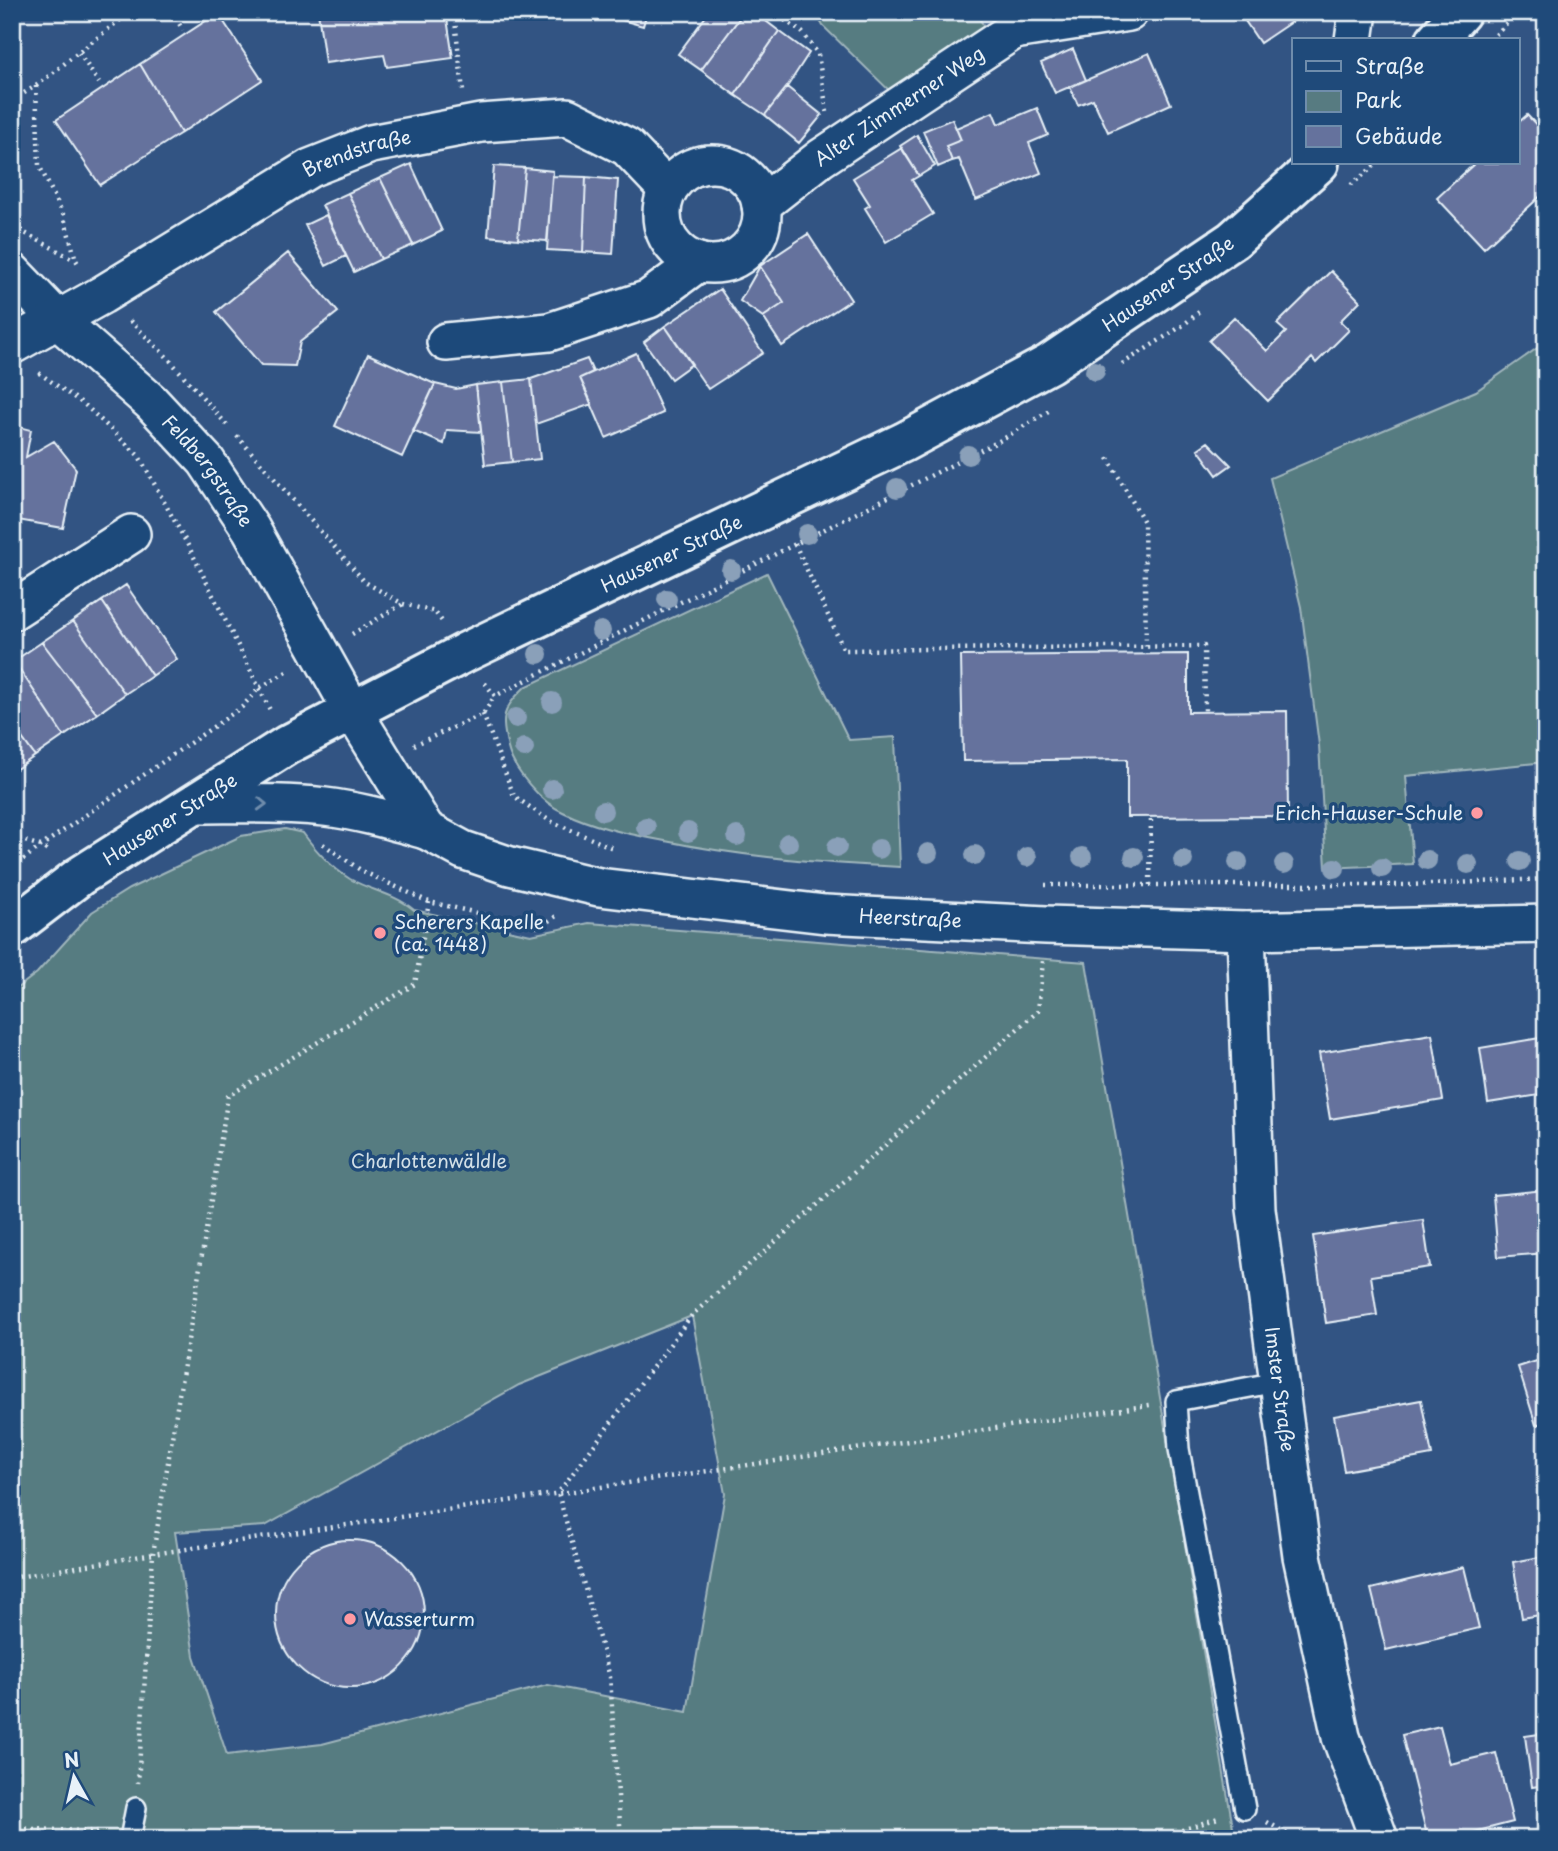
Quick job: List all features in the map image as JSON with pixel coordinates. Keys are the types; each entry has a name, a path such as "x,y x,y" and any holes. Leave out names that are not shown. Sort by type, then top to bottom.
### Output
{"main road":[{"path":"1438,38 1461,12"},
{"name":"Hausener Straße","path":"12,928 80,876 287,745 477,647 904,442 1049,364 1233,240 1318,164"}],"street":[{"name":"Alter Zimmerner Weg","path":"761,205 831,151 1014,30 1129,12"},
{"path":"1354,38 1359,12"},
{"name":"Brendstraße","path":"12,345 59,321 310,168 371,144 466,126 567,117 627,147 668,190"},
{"path":"711,164 729,167 744,176 755,189 761,205 762,219 751,245 727,262 713,264 685,256 674,246 662,219 663,203 668,190 680,176 694,168 711,164"},
{"path":"446,342 549,332 649,299 699,262"},
{"name":"Feldbergstraße","path":"12,272 59,321 150,402 206,461 251,529 352,710"},
{"path":"12,611 131,534"},
{"name":"Heerstraße","path":"352,710 426,830 463,850 510,866 599,887 825,914 1046,925 1246,932 1546,924"},
{"path":"194,804 258,803 325,807 426,830"},
{"name":"Imster Straße","path":"1246,932 1256,1209 1302,1556 1341,1737 1378,1839"}],"lane":[{"path":"1245,1809 1179,1449 1176,1401 1278,1382"},
{"path":"131,1836 136,1808"}],"path":[{"path":"12,100 79,54 130,12"},
{"path":"172,12 183,30"},
{"path":"454,12 466,126"},
{"path":"773,12 802,32 818,54 831,151"},
{"path":"1493,38 1517,12"},
{"path":"79,54 99,83"},
{"path":"36,86 38,165 62,215 76,260 102,295 166,356 365,582 403,604 435,612"},
{"path":"12,218 23,232 76,260"},
{"path":"1108,458 1144,522 1146,647"},
{"path":"795,544 844,650 1204,646 1205,712"},
{"path":"12,869 41,846 242,708 259,688"},
{"path":"495,696 483,714 514,796 550,821 611,849 625,850"},
{"path":"325,807 323,846 362,871 429,902 539,927 599,887"},
{"path":"1150,885 1151,817"},
{"path":"12,837 41,846"},
{"path":"1034,884 1409,885 1546,879"},
{"path":"136,1808 153,1554 228,1096 415,984 429,902"},
{"path":"558,1493 692,1315 1038,1011 1046,925"},
{"path":"12,1578 153,1554 1176,1401"},
{"path":"558,1493 610,1677 621,1839"},
{"path":"1155,1839 1245,1809"},
{"path":"12,1828 173,1839"}],"green space":[{"path":"815,12 975,12 986,29 902,103 823,26"},
{"path":"1546,342 1546,762 1406,776 1413,864 1326,868 1319,745 1301,607 1270,478 1476,391"},
{"path":"767,573 849,740 895,737 900,867 811,861 694,847 600,826 555,808 522,776 511,757 504,729 505,714 511,702 525,687"},
{"name":"Charlottenwäldle","path":"285,829 303,833 324,858 343,874 399,900 414,910 531,935 589,923 1086,962 1235,1839 12,1839 12,1009 15,1007 12,992 37,973 92,912 129,889 241,836","holes":["692,1316 725,1494 687,1712 548,1685 322,1744 227,1755 194,1656 175,1532 265,1526 519,1385"]}],"building":[{"path":"318,12 446,12 453,58 387,67 384,55 325,63"},
{"path":"594,12 647,12 643,26"},
{"path":"709,12 744,12 701,70 678,54"},
{"path":"744,12 754,12 779,31 735,95 701,70"},
{"path":"1239,12 1306,12 1260,43"},
{"path":"218,13 262,80 181,133 140,64"},
{"path":"779,31 809,53 765,115 735,95"},
{"path":"1073,49 1086,80 1055,93 1041,63"},
{"path":"1149,53 1171,104 1108,132 1093,99 1078,105 1070,87"},
{"path":"140,64 181,133 100,185 56,120"},
{"path":"787,87 822,115 799,143 765,115"},
{"path":"1037,108 1048,135 1029,143 1041,173 976,200 959,159 952,161 946,146 961,140 956,128 993,112 998,124"},
{"path":"1527,115 1546,135 1546,191 1484,248 1437,198 1474,164 1520,164 1520,121"},
{"path":"952,119 961,140 946,146 952,161 938,167 923,131"},
{"path":"917,135 935,166 919,176 900,146"},
{"path":"902,148 919,176 912,180 933,214 886,242 865,208 870,205 853,178"},
{"path":"411,164 442,231 413,245 380,178"},
{"path":"494,166 525,168 518,239 488,236"},
{"path":"525,168 553,171 547,241 518,239"},
{"path":"552,176 586,177 583,252 547,250"},
{"path":"586,177 618,180 613,254 583,252"},
{"path":"380,178 413,245 381,259 348,193"},
{"path":"348,193 381,259 354,272 322,205"},
{"path":"326,215 346,256 326,266 305,225"},
{"path":"808,234 851,300 782,346 763,317 784,303 760,266"},
{"path":"288,253 338,312 300,342 295,366 261,365 216,312"},
{"path":"760,266 784,303 763,317 740,301"},
{"path":"1331,271 1360,301 1340,321 1349,330 1316,363 1312,358 1268,401 1209,341 1234,317 1267,351 1286,332 1277,324"},
{"path":"720,289 763,353 708,389 665,326"},
{"path":"665,326 692,364 671,379 644,342"},
{"path":"636,353 663,413 606,438 580,378"},
{"path":"368,354 435,384 402,457 335,426"},
{"path":"587,359 593,372 580,378 592,404 536,424 531,379"},
{"path":"531,379 540,459 512,462 503,382"},
{"path":"503,382 512,462 485,465 476,385"},
{"path":"435,384 456,389 476,385 481,432 447,430 444,444 413,431"},
{"path":"12,425 31,430 26,457 54,441 76,469 63,528 12,519"},
{"path":"1208,442 1231,465 1217,475 1198,449"},
{"path":"126,585 177,659 152,676 102,601"},
{"path":"102,601 152,676 125,694 73,621"},
{"path":"73,621 125,694 97,714 42,642"},
{"path":"42,642 97,714 64,736 14,661"},
{"path":"1188,654 1188,712 1287,711 1288,816 1127,817 1127,759 963,761 961,656"},
{"path":"14,661 64,736 35,756 12,724"},
{"path":"12,724 35,756 12,772"},
{"path":"1432,1034 1443,1100 1330,1119 1319,1053"},
{"path":"1546,1037 1546,1094 1488,1103 1480,1048"},
{"path":"1546,1190 1546,1253 1498,1257 1493,1195"},
{"path":"1423,1220 1430,1267 1371,1276 1377,1315 1326,1323 1313,1236"},
{"path":"1546,1358 1546,1422 1536,1425 1518,1367"},
{"path":"1421,1400 1432,1455 1344,1471 1334,1416"},
{"name":"Wasserturm","path":"350,1540 378,1546 391,1552 402,1562 412,1573 418,1586 424,1614 418,1642 412,1655 402,1666 391,1676 378,1682 350,1688 322,1682 309,1676 298,1666 288,1655 282,1642 276,1614 282,1586 288,1573 298,1562 309,1552 322,1546"},
{"path":"1546,1556 1546,1614 1522,1618 1513,1562"},
{"path":"1464,1567 1479,1628 1386,1650 1371,1589"},
{"path":"1440,1726 1450,1764 1496,1753 1513,1822 1447,1839 1428,1839 1402,1735"},
{"path":"1546,1733 1546,1785 1532,1787 1525,1736"}],"place":[{"name":"Erich-Hauser-Schule","path":"1477,813"},
{"name":"Scherers Kapelle (ca. 1448)","path":"380,933"},
{"name":"Wasserturm","path":"350,1619"}]}
